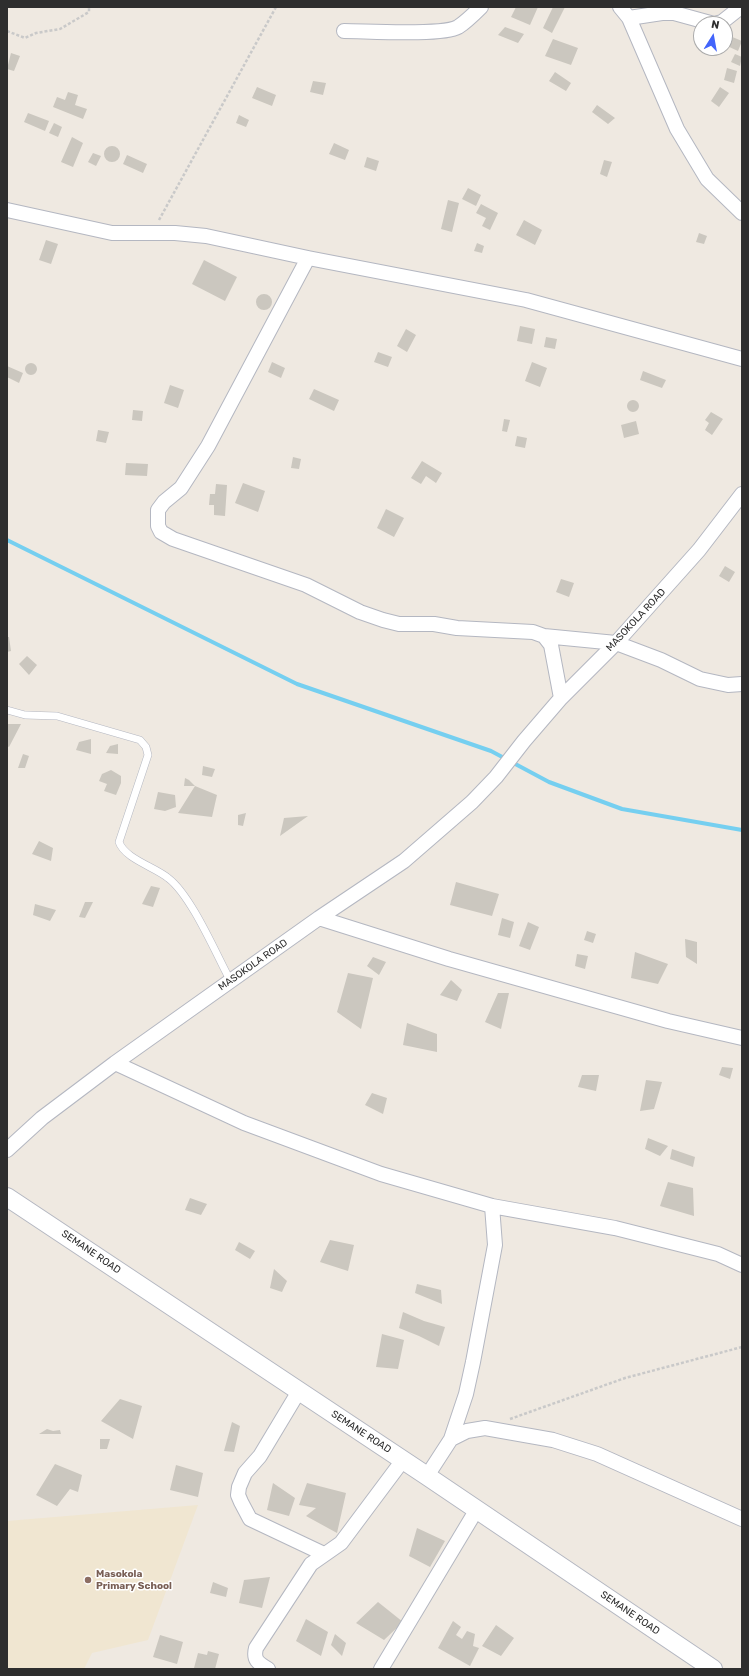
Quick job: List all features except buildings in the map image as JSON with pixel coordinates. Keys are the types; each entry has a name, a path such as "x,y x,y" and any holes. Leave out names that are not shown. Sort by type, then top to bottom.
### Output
{"street":[{"path":"344,31 427,32 451,30 458,27 481,7"},
{"path":"741,7 722,22 714,24 674,13 625,12 677,129 707,179 742,213"},
{"path":"7,210 112,234 175,233 206,236 308,258 526,300 742,360"},
{"path":"308,258 208,446 180,488 164,502 158,510 158,526 161,532 173,539 306,585 360,612 399,624 434,624 457,628 533,632 544,636 616,643 660,660 700,679 728,684 742,684"},
{"name":"MASOKOLA ROAD","path":"7,1150 42,1118 114,1063 319,918 404,861 472,802 496,776 561,698 616,643 699,550 742,494"},
{"path":"544,636 551,645 561,698"},
{"path":"319,918 450,959 668,1021 742,1038"},
{"path":"114,1063 244,1123 381,1174 492,1206 615,1228 718,1254 742,1265"},
{"name":"SEMANE ROAD","path":"7,1197 477,1509 713,1669"},
{"path":"427,1476 451,1439 466,1394 495,1245 492,1206"},
{"path":"299,1391 260,1456 245,1473 239,1487 238,1495 244,1511 250,1519 324,1554"},
{"path":"451,1439 468,1431 485,1428 553,1440 597,1454 742,1519"},
{"path":"268,1669 256,1661 254,1656 256,1648 311,1564 341,1542 403,1460"},
{"path":"382,1669 477,1509"}],"lane":[{"path":"7,710 25,715 57,716 140,740 146,747 148,755 119,842 126,852 168,878 183,892 230,980"}],"path":[{"path":"7,31 25,38 36,33 60,29 89,12 89,7"},
{"path":"151,234 276,7"},
{"path":"507,1420 625,1378 742,1347"}],"shaded area":[{"name":"Masokola Primary School","path":"198,1505 148,1640 92,1653 84,1669 7,1669 7,1521"}],"waterway":[{"path":"7,540 297,684 491,751 549,782 622,809 742,830"}],"place":[{"name":"Masokola Primary School","path":"88,1580"}]}
